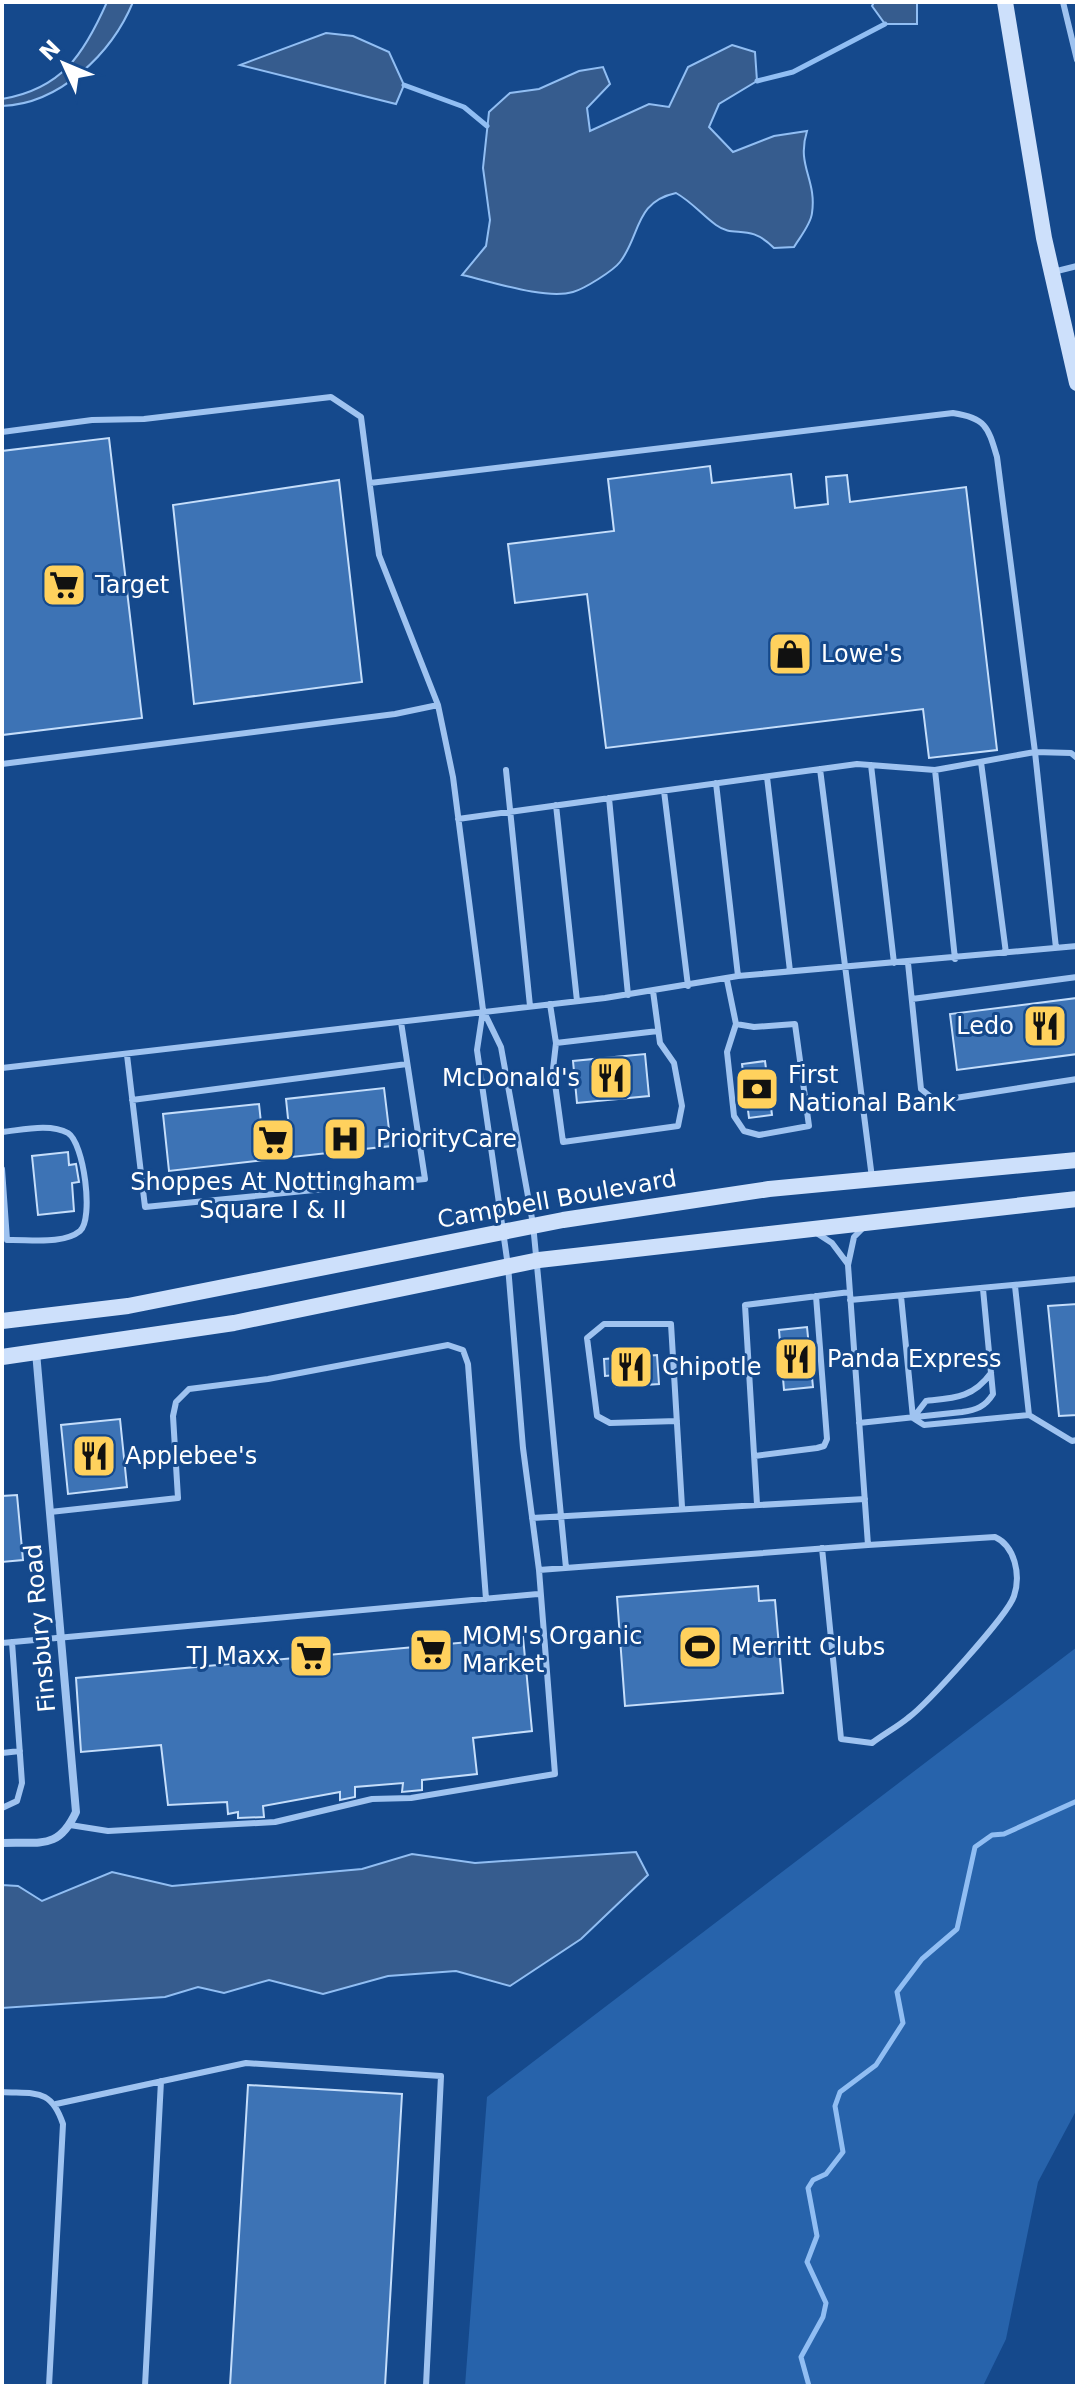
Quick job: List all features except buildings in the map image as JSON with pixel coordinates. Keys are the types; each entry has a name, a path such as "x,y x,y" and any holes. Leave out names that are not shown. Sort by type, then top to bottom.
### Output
{"main road":[{"path":"1005,2 1052,272 1077,383"},
{"name":"Campbell Boulevard","path":"2,1321 128,1306 533,1224 769,1189 1077,1160"},
{"path":"2,1357 234,1323 539,1260 1077,1199"}],"street":[{"name":"Finsbury Road","path":"36,1352 76,1812 70,1825"},
{"path":"2,1843 53,1841 70,1825"}],"lane":[{"path":"1063,2 1077,60"},
{"path":"1052,272 1077,266"},
{"path":"2,432 92,420 144,419 331,397 361,417 379,555 438,705 458,819 483,1010 477,1050 508,1266 539,1570 538,1594 555,1774 411,1798 372,1799 275,1822 108,1831 70,1825"},
{"path":"370,483 953,413 976,417 990,432 997,457 1035,752 1056,948"},
{"path":"2,764 395,714 438,705"},
{"path":"458,819 820,769 871,765 935,770 1035,752 1071,753 1077,758"},
{"path":"981,762 1006,953"},
{"path":"871,765 894,963"},
{"path":"820,769 872,1178"},
{"path":"506,770 530,1006"},
{"path":"935,770 955,959"},
{"path":"767,777 790,971"},
{"path":"716,783 738,976"},
{"path":"664,791 688,986"},
{"path":"609,798 628,995"},
{"path":"556,805 577,1001"},
{"path":"2,1068 628,995 738,976 1077,946"},
{"path":"908,963 921,1089 936,1101 1077,1079"},
{"path":"912,999 1077,977"},
{"path":"727,980 736,1024 727,1052 734,1116 744,1131 759,1135 809,1126 795,1024 754,1027 736,1024"},
{"path":"550,1004 556,1043 553,1069 563,1142 678,1126 682,1106 674,1063 660,1043 653,991"},
{"path":"483,1010 501,1047 539,1260 566,1568"},
{"path":"127,1055 145,1207 425,1179 401,1022"},
{"path":"556,1043 658,1031"},
{"path":"132,1100 407,1064"},
{"path":"2,1132 56,1128 72,1135 79,1149 89,1215 82,1230 65,1238 7,1240 2,1169"},
{"path":"868,1545 848,1265 854,1237 870,1222"},
{"path":"809,1228 832,1243 848,1265"},
{"path":"757,1504 745,1305 816,1296 901,1296 1077,1279"},
{"path":"1015,1286 1029,1415"},
{"path":"859,1423 977,1410 993,1394 983,1289"},
{"path":"755,1456 817,1448 824,1446 827,1439 816,1296"},
{"path":"901,1296 913,1418"},
{"path":"677,1421 610,1423 597,1416 587,1338 604,1324 671,1324 677,1421 682,1507"},
{"path":"50,1512 178,1498 173,1416 176,1402 189,1389 268,1379 448,1345 463,1350 468,1364 486,1599"},
{"path":"913,1418 926,1401 965,1397 975,1392 991,1373"},
{"path":"913,1418 924,1425 1029,1415 1072,1441 1077,1440"},
{"path":"532,1518 682,1507 865,1499"},
{"path":"539,1570 822,1548 995,1537 1008,1543 1014,1556 1014,1596 945,1682 909,1718 872,1743 841,1739 822,1548"},
{"path":"2,1643 538,1594"},
{"path":"2,1808 17,1801 22,1783 12,1642"},
{"path":"2,1753 20,1751"},
{"path":"56,2104 246,2063 441,2076 426,2386"},
{"path":"145,2386 161,2081"},
{"path":"2,2092 44,2095 56,2104 63,2124 49,2386"}],"shaded area":[{"path":"107,2 133,2 124,21 98,57 63,86 44,96 2,106 2,99 23,94 56,78 79,53"},
{"path":"874,2 917,2 917,24 885,24 872,6"},
{"path":"326,33 353,36 389,52 404,85 396,104 240,65"},
{"path":"732,45 755,52 757,81 719,104 709,127 733,152 774,136 807,131 804,154 812,191 812,213 794,247 774,248 757,235 723,229 676,193 662,197 645,212 627,252 616,266 573,292 533,292 462,275 486,246 490,220 483,168 489,112 510,93 539,89 579,71 603,67 610,84 587,108 590,131 649,104 669,107 688,67"},
{"path":"1077,1647 1077,2109 1038,2182 1006,2339 983,2386 465,2386 487,2097"},
{"path":"636,1852 648,1875 581,1939 510,1986 456,1971 388,1976 323,1994 269,1980 224,1993 198,1987 165,1997 2,2008 2,1885 18,1886 42,1901 112,1872 172,1886 362,1869 412,1854 475,1863"}],"waterway":[{"path":"757,81 793,72 885,24"},
{"path":"404,85 464,107 487,126"},
{"path":"809,2386 801,2357 823,2317 826,2303 807,2262 817,2236 808,2188 813,2180 826,2174 843,2152 835,2106 840,2092 876,2065 903,2023 897,1992 922,1959 957,1929 975,1847 992,1835 1004,1834 1077,1801"}],"place":[{"name":"Target","path":"64,585"},
{"name":"Lowe's","path":"790,654"},
{"name":"Ledo","path":"1045,1026"},
{"name":"McDonald's","path":"611,1078"},
{"name":"First National Bank","path":"757,1089"},
{"name":"PriorityCare","path":"345,1139"},
{"name":"Shoppes At Nottingham Square I & II","path":"273,1140"},
{"name":"Panda Express","path":"796,1359"},
{"name":"Chipotle","path":"631,1367"},
{"name":"Applebee's","path":"94,1456"},
{"name":"Merritt Clubs","path":"700,1647"},
{"name":"MOM's Organic Market","path":"431,1650"},
{"name":"TJ Maxx","path":"311,1656"}]}
